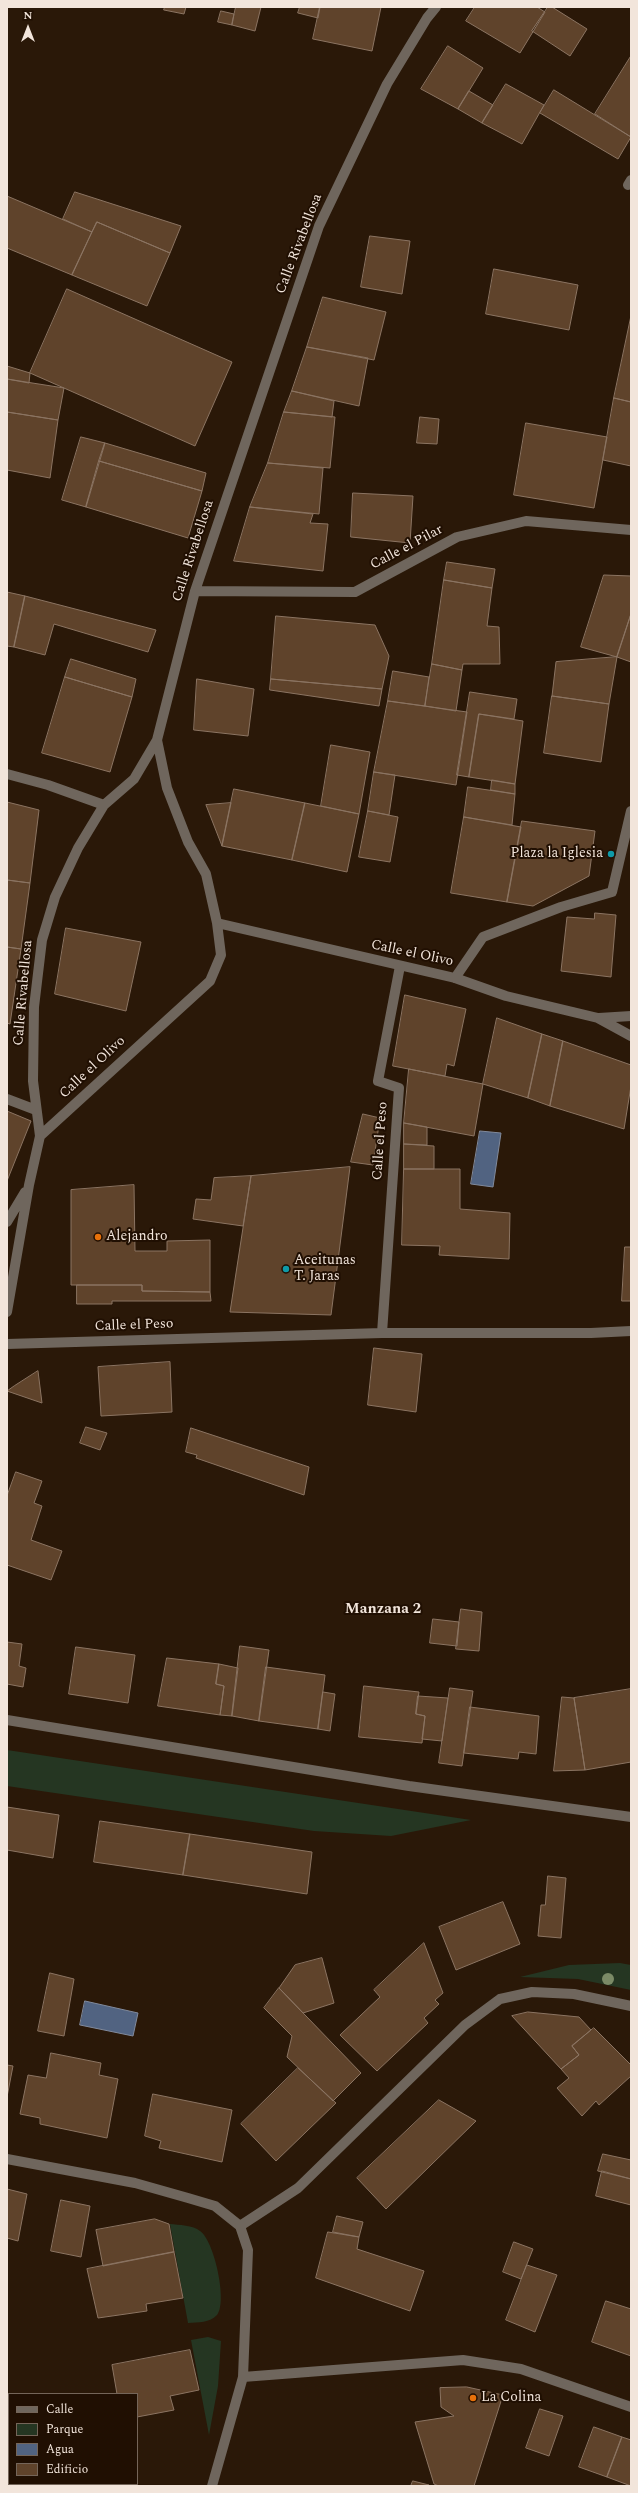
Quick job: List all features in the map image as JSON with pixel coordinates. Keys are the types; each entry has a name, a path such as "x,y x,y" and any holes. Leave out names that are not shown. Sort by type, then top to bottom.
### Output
{"street":[{"name":"Calle Rivabellosa","path":"7,1312 29,1185 40,1136 33,1081 34,1007 42,940 55,897 78,848 104,805 134,779 157,740 195,591 319,226 387,84 426,18 436,7"},
{"name":"Calle el Pilar","path":"195,591 355,592 457,537 526,521 631,530"},
{"name":"Calle el Olivo","path":"40,1136 210,982 221,955 217,923 206,874 188,842 167,788 157,740"},
{"path":"7,774 48,785 104,805"},
{"path":"455,978 483,937 561,907 612,892 630,823 631,811"},
{"name":"Calle el Olivo","path":"217,923 455,978 506,996 598,1018 631,1036"},
{"name":"Calle el Peso","path":"382,1333 399,1088 378,1081 400,966"},
{"name":"Calle el Olivo","path":"598,1018 631,1016"},
{"path":"7,1099 36,1110"},
{"path":"7,1222 29,1185"},
{"name":"Calle el Peso","path":"7,1344 382,1333 631,1331"},
{"path":"7,1720 410,1786 631,1817"},
{"path":"240,2226 298,2188 465,2025 500,1999 532,1992 574,1994 631,2006"},
{"path":"7,2159 136,2183 215,2206 240,2226 248,2250 243,2377 212,2486"},
{"path":"243,2377 463,2360 521,2369 631,2408"}],"green space":[{"path":"7,1750 471,1820 391,1836 314,1831 7,1786"},
{"path":"620,1963 631,1965 631,1990 578,1979 520,1977 569,1965"},
{"path":"170,2224 197,2229 205,2237 210,2246 218,2272 221,2298 220,2308 214,2318 204,2322 188,2323"},
{"path":"208,2337 221,2341 218,2386 209,2435 191,2340"}],"water":[{"path":"480,1131 501,1133 493,1187 471,1184"},
{"path":"85,2001 138,2013 133,2036 80,2025"}],"building":[{"path":"165,7 186,7 184,14 164,10"},
{"path":"236,7 261,7 255,31 232,25"},
{"path":"300,7 320,7 318,18 298,13"},
{"path":"320,7 381,7 372,51 313,39"},
{"path":"475,7 537,7 545,12 520,53 466,21"},
{"path":"548,7 552,7 587,29 570,56 532,31"},
{"path":"221,11 234,14 232,25 218,22"},
{"path":"448,46 483,68 458,109 421,89"},
{"path":"631,56 631,137 595,114"},
{"path":"506,84 544,105 522,144 482,123"},
{"path":"554,90 631,137 618,159 540,113"},
{"path":"469,91 493,105 482,123 458,109"},
{"path":"75,192 181,226 170,253 97,222 92,232 63,219"},
{"path":"7,196 92,232 72,275 7,248"},
{"path":"97,222 170,253 147,306 72,275"},
{"path":"370,236 410,241 402,294 361,287"},
{"path":"494,269 578,285 569,330 486,314"},
{"path":"67,289 232,362 195,446 30,373"},
{"path":"323,297 386,312 374,360 307,347"},
{"path":"631,316 631,402 614,398"},
{"path":"307,347 368,358 359,406 292,391"},
{"path":"7,366 30,373 29,383 7,379"},
{"path":"7,379 64,388 58,420 7,412"},
{"path":"292,391 334,401 332,417 284,412"},
{"path":"614,398 631,402 631,466 603,460"},
{"path":"7,412 58,420 50,478 7,470"},
{"path":"284,412 335,417 330,468 268,463"},
{"path":"420,417 439,419 437,444 417,443"},
{"path":"526,423 607,437 594,508 514,495"},
{"path":"81,437 105,443 86,507 62,500"},
{"path":"105,443 206,473 202,491 99,461"},
{"path":"99,461 202,491 188,538 86,507"},
{"path":"268,463 323,468 319,514 250,507"},
{"path":"353,493 413,496 410,543 351,537"},
{"path":"250,507 313,514 310,523 328,524 323,571 234,561"},
{"path":"447,562 495,569 492,588 444,580"},
{"path":"604,575 631,576 631,614 617,657 581,647"},
{"path":"444,580 492,588 487,626 499,627 500,664 463,664 462,670 432,664"},
{"path":"7,592 25,596 14,647 7,646"},
{"path":"25,596 156,630 148,652 54,624 45,655 14,647"},
{"path":"631,614 631,662 617,657"},
{"path":"276,616 375,625 389,656 382,689 271,679"},
{"path":"617,657 609,704 552,696 556,662"},
{"path":"71,659 136,679 132,697 65,677"},
{"path":"432,664 462,670 456,711 425,706"},
{"path":"393,671 429,677 425,706 388,701"},
{"path":"65,677 132,697 110,772 42,753"},
{"path":"197,679 254,689 248,736 194,730"},
{"path":"271,679 382,689 379,706 270,690"},
{"path":"470,692 517,699 514,719 479,714 469,777 457,775"},
{"path":"552,696 609,704 601,762 544,753"},
{"path":"388,701 467,712 456,785 374,772"},
{"path":"479,714 523,721 515,784 469,777"},
{"path":"331,745 370,752 359,814 321,806"},
{"path":"374,772 395,775 389,815 368,811"},
{"path":"492,780 515,784 515,794 491,790"},
{"path":"468,787 515,794 512,825 464,817"},
{"path":"234,789 305,803 292,860 222,846"},
{"path":"7,802 39,810 30,883 7,880"},
{"path":"231,803 222,846 206,805"},
{"path":"305,803 359,814 347,872 292,860"},
{"path":"368,811 398,817 390,862 359,857"},
{"path":"464,817 521,827 507,902 451,893"},
{"path":"522,821 595,831 589,876 533,906 507,902"},
{"path":"7,880 30,883 21,949 7,947"},
{"path":"595,913 616,915 611,977 561,971 567,917 594,919"},
{"path":"66,928 141,942 126,1011 55,994"},
{"path":"7,947 21,949 10,1024 7,1023"},
{"path":"405,995 466,1009 454,1066 447,1064 445,1076 393,1066"},
{"path":"497,1018 542,1034 528,1098 483,1084"},
{"path":"542,1034 563,1041 550,1106 528,1098"},
{"path":"563,1041 631,1065 631,1086 624,1129 550,1106"},
{"path":"409,1069 483,1084 474,1136 404,1123"},
{"path":"7,1111 31,1121 7,1181"},
{"path":"363,1114 380,1118 373,1165 351,1162"},
{"path":"404,1123 427,1127 427,1145 404,1144"},
{"path":"404,1144 434,1146 434,1169 404,1169"},
{"name":"Aceitunas T. Jaras","path":"350,1167 331,1315 230,1312 251,1176"},
{"path":"404,1169 460,1169 460,1209 510,1213 509,1259 439,1255 440,1246 402,1245"},
{"path":"251,1176 243,1226 193,1219 196,1199 211,1200 214,1178"},
{"path":"134,1185 135,1251 167,1251 167,1241 210,1240 210,1292 142,1291 142,1285 71,1285 71,1190"},
{"path":"625,1247 631,1247 631,1301 622,1301"},
{"path":"77,1285 142,1285 142,1291 210,1292 211,1301 112,1301 112,1304 77,1304"},
{"path":"374,1348 422,1354 416,1412 368,1405"},
{"path":"170,1362 172,1412 101,1416 98,1367"},
{"path":"38,1371 42,1403 7,1391 14,1386"},
{"path":"86,1427 107,1433 100,1450 80,1443"},
{"path":"191,1428 309,1467 304,1495 196,1458 197,1455 186,1452"},
{"path":"16,1472 42,1481 34,1503 42,1506 31,1540 62,1551 51,1580 7,1565 7,1496"},
{"path":"461,1609 482,1612 479,1651 456,1649"},
{"path":"433,1619 459,1622 457,1646 430,1643"},
{"path":"7,1642 22,1644 19,1666 26,1668 23,1687 7,1684"},
{"path":"240,1646 269,1650 259,1721 232,1716"},
{"path":"76,1647 135,1655 128,1703 69,1694"},
{"path":"167,1658 219,1664 216,1684 224,1686 220,1715 158,1706"},
{"path":"219,1664 238,1668 232,1716 220,1715 224,1686 216,1684"},
{"path":"266,1667 325,1675 318,1729 259,1721"},
{"path":"364,1686 419,1692 416,1714 425,1716 422,1743 359,1737"},
{"path":"450,1688 473,1691 462,1766 439,1763"},
{"path":"631,1689 631,1762 585,1770 574,1698"},
{"path":"323,1692 335,1694 330,1731 318,1729"},
{"path":"418,1696 448,1698 442,1741 422,1739 425,1716 416,1714"},
{"path":"562,1697 574,1698 585,1770 554,1771"},
{"path":"470,1707 539,1716 536,1754 519,1752 518,1759 464,1753"},
{"path":"7,1807 59,1815 53,1858 7,1850"},
{"path":"100,1821 190,1834 183,1875 94,1862"},
{"path":"190,1834 312,1852 307,1894 183,1875"},
{"path":"548,1876 566,1878 561,1938 538,1936 541,1905 545,1905"},
{"path":"503,1902 520,1944 456,1970 439,1927"},
{"path":"424,1943 443,1993 435,2000 439,2004 424,2018 428,2023 377,2071 340,2035 380,1997 374,1990"},
{"path":"322,1958 334,2003 303,2013 279,1988 295,1965"},
{"path":"50,1973 74,1979 64,2036 38,2031"},
{"path":"279,1988 361,2073 333,2101 287,2057 292,2036 264,2008"},
{"path":"528,2012 579,2017 591,2030 572,2046 579,2055 561,2069 512,2016"},
{"path":"594,2028 631,2065 631,2076 599,2105 596,2101 582,2116 557,2088 569,2078 561,2069 579,2055 572,2046"},
{"path":"51,2053 101,2063 99,2075 118,2079 107,2138 40,2124 40,2118 20,2114 28,2075 46,2078"},
{"path":"7,2065 13,2066 7,2097"},
{"path":"298,2068 336,2103 276,2161 241,2124"},
{"path":"153,2094 232,2110 222,2162 159,2148 161,2141 145,2136"},
{"path":"439,2100 476,2121 386,2209 357,2178"},
{"path":"603,2154 631,2160 631,2179 598,2171"},
{"path":"602,2171 631,2179 631,2205 596,2196"},
{"path":"7,2189 27,2194 18,2241 7,2238"},
{"path":"61,2200 90,2206 81,2257 51,2251"},
{"path":"337,2216 363,2222 359,2237 333,2232"},
{"path":"155,2219 169,2224 174,2252 103,2266 96,2230"},
{"path":"328,2232 359,2237 357,2249 424,2271 410,2311 316,2278"},
{"path":"514,2242 533,2249 521,2279 503,2272"},
{"path":"174,2252 183,2298 146,2304 147,2311 98,2318 87,2269"},
{"path":"527,2265 557,2275 535,2332 506,2320"},
{"path":"606,2301 631,2309 631,2356 592,2342"},
{"path":"190,2350 199,2390 170,2396 174,2410 138,2417 138,2393 117,2393 112,2365"},
{"path":"467,2387 503,2395 474,2486 439,2486 434,2484 415,2422 454,2416 441,2407 440,2388"},
{"path":"540,2409 563,2416 549,2456 526,2448"},
{"path":"594,2427 622,2437 607,2477 579,2467"},
{"path":"622,2437 631,2440 631,2486 607,2477"},
{"path":"8,2480 8,2485 57,2486 7,2486"},
{"path":"413,2481 429,2485 411,2486"}],"place":[{"name":"Plaza la Iglesia","path":"611,854"},
{"name":"Alejandro","path":"98,1237"},
{"name":"Aceitunas T. Jaras","path":"286,1269"},
{"name":"La Colina","path":"473,2398"}],"district":[{"name":"Manzana 2","path":"383,1610"}]}
